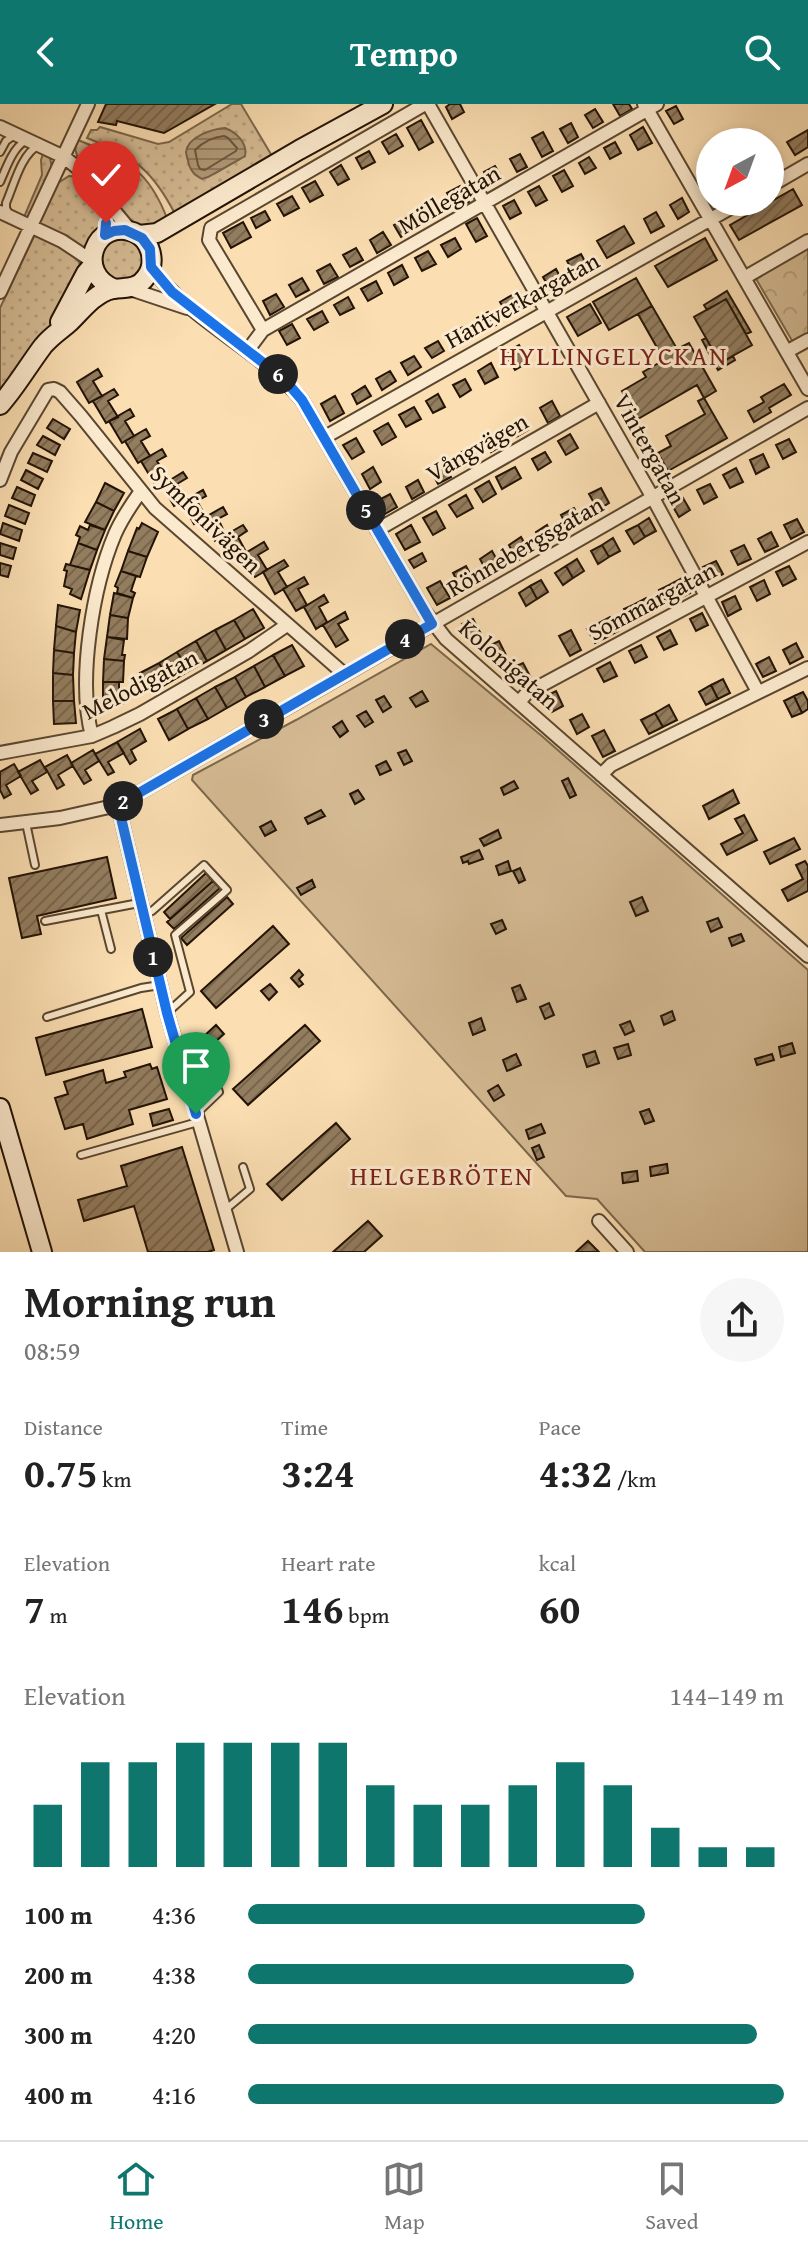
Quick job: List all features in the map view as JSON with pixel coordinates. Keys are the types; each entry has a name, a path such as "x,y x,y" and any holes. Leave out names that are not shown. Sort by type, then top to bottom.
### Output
{"main road":[{"path":"0,423 8,407 5,400 58,330 92,264 97,242 105,235 114,231 157,233 383,104"},
{"path":"58,330 92,299 143,281 151,263 184,217"},
{"path":"135,233 148,245 151,263"},
{"path":"92,264 102,282 122,289"},
{"path":"0,1090 2,1111 42,1252"}],"street":[{"path":"0,292 88,104"},
{"path":"248,350 263,330 209,240 211,228 427,104"},
{"name":"Vintergatan","path":"427,104 653,498 758,692"},
{"path":"650,106 808,389"},
{"name":"Möllegatan","path":"263,330 650,106"},
{"path":"1,128 64,157 85,175 103,200 135,233"},
{"path":"784,178 808,164"},
{"path":"103,200 105,235"},
{"path":"6,214 62,241 92,264"},
{"name":"Hantverkargatan","path":"325,437 716,216"},
{"path":"744,278 808,241"},
{"name":"Kolonigatan","path":"151,263 172,292 284,379 302,400 432,624 446,639 808,956"},
{"name":"Kolonigatan","path":"122,289 194,310"},
{"path":"788,351 808,340"},
{"name":"Symfonivägen","path":"0,480 11,452 48,390 60,392 155,508 343,673"},
{"name":"Vångvägen","path":"377,530 599,403"},
{"name":"Rönnebergsgatan","path":"0,825 60,818 118,805 808,408"},
{"path":"92,736 87,700 93,617 114,537 141,491"},
{"name":"Sommargatan","path":"519,702 527,693 808,542"},
{"name":"Melodigatan","path":"0,753 92,736 140,714 249,651 287,625"},
{"path":"601,775 611,765 808,668"},
{"path":"118,805 167,1013 237,1252"},
{"path":"599,1221 627,1252"}],"lane":[{"path":"0,152 6,141 16,134"},
{"path":"0,182 19,145 34,143 6,203 6,214"},
{"path":"26,823 35,865"},
{"path":"45,921 101,910 142,908 152,911 204,865 227,890 175,935 190,992 167,1013"},
{"path":"101,910 111,949"},
{"path":"47,1017 160,985"},
{"path":"81,1155 197,1118 219,1092 211,1070"},
{"path":"225,1210 250,1189 243,1167"}],"green space":[{"path":"232,104 241,104 272,156 175,214 158,186 140,166 117,151 87,138 91,130 100,127 158,144 169,142","holes":["187,156 238,160 214,174 189,164"]},
{"path":"78,140 134,168 153,189 168,221 149,227 130,221 78,159 75,148"},
{"path":"43,154 50,158 52,168 30,217 24,217 42,175"},
{"path":"69,176 78,177 85,183 102,213 101,225 85,254 38,227 58,183"},
{"path":"35,234 73,254 81,268 81,277 49,331 0,398 0,308"},
{"path":"123,238 138,244 144,259 138,274 123,280 108,274 102,259 108,244"},
{"path":"808,248 808,336 794,344 755,277"},
{"path":"431,644 543,737 808,970 808,1252 645,1252 597,1199 566,1196 192,780 193,775"}],"water":[{"path":"225,128 240,139 245,147 245,156 202,179 190,168 186,152 188,146 202,134"}],"building":[{"path":"106,104 215,104 164,133 117,121 116,125 98,122"},
{"path":"460,104 464,112 452,119 446,107"},
{"path":"613,104 629,104 632,109 620,116"},
{"path":"676,106 683,119 674,124 666,111"},
{"path":"595,109 603,122 593,128 585,115"},
{"path":"421,120 433,142 419,150 407,128"},
{"path":"571,123 578,137 568,143 560,129"},
{"path":"643,127 652,143 638,150 630,135"},
{"path":"808,130 808,147 795,155 787,142"},
{"path":"543,132 553,151 542,157 532,138"},
{"path":"396,134 403,146 389,154 382,142"},
{"path":"615,142 621,153 610,159 604,148"},
{"path":"369,151 375,162 362,169 356,158"},
{"path":"520,154 527,167 517,172 510,159"},
{"path":"589,157 596,168 585,174 579,163"},
{"path":"341,165 349,179 338,185 330,172"},
{"path":"495,166 503,179 491,185 484,172"},
{"path":"564,170 573,186 562,192 553,176"},
{"path":"315,181 323,195 310,202 302,188"},
{"path":"460,186 469,202 456,209 447,193"},
{"path":"539,186 547,200 536,206 528,192"},
{"path":"793,189 802,205 784,215 784,194"},
{"path":"292,196 299,208 284,216 277,204"},
{"path":"682,198 689,212 678,219 670,205"},
{"path":"514,200 521,213 510,219 503,206"},
{"path":"433,202 440,215 427,222 419,210"},
{"path":"265,211 270,220 256,228 251,218"},
{"path":"656,212 664,226 651,233 644,219"},
{"path":"746,216 782,216 739,240 730,225"},
{"path":"408,217 415,229 401,237 394,225"},
{"path":"477,218 487,236 476,242 466,224"},
{"path":"243,222 251,237 231,248 223,233"},
{"path":"624,226 634,243 607,258 597,241"},
{"path":"383,232 391,245 377,253 370,240"},
{"path":"455,238 461,249 448,257 441,245"},
{"path":"705,238 717,260 668,287 655,266"},
{"path":"356,248 363,260 350,267 343,255"},
{"path":"428,251 436,264 422,271 415,258"},
{"path":"581,254 589,269 576,277 567,261"},
{"path":"330,264 338,277 324,284 317,271"},
{"path":"402,265 408,277 394,285 388,273"},
{"path":"556,269 564,284 551,291 543,277"},
{"path":"302,278 309,290 296,297 289,285"},
{"path":"636,278 652,306 609,330 593,302"},
{"path":"376,281 382,293 368,301 361,289"},
{"path":"519,291 527,305 508,315 500,302"},
{"path":"727,291 751,332 746,334 726,299 707,310 704,305"},
{"path":"276,294 284,307 270,315 263,301"},
{"path":"348,297 354,308 340,315 334,305"},
{"path":"726,299 752,345 720,363 694,317"},
{"path":"590,304 601,323 578,336 567,317"},
{"path":"652,306 677,349 689,343 716,391 704,398 697,385 638,419 622,391 646,377 643,372 664,360 638,314"},
{"path":"322,311 328,322 314,330 307,319"},
{"path":"488,312 496,325 484,331 477,318"},
{"path":"292,324 300,338 287,345 279,331"},
{"path":"463,327 470,339 459,344 453,332"},
{"path":"706,338 720,363 733,356 735,360 718,370 702,340"},
{"path":"438,341 444,351 432,358 425,348"},
{"path":"519,345 529,362 515,370 505,353"},
{"path":"414,356 421,367 408,375 401,363"},
{"path":"491,363 498,377 485,384 478,371"},
{"path":"98,369 102,376 93,381 102,396 89,403 77,382"},
{"path":"390,371 396,381 382,390 376,379"},
{"path":"465,379 471,390 460,397 453,385"},
{"path":"784,384 791,395 769,408 771,412 754,422 748,411 764,402 761,397"},
{"path":"365,386 371,396 357,404 352,394"},
{"path":"114,389 118,395 108,401 118,417 106,423 93,401"},
{"path":"438,394 445,407 433,413 426,401"},
{"path":"335,396 344,413 330,421 321,404"},
{"path":"704,398 727,438 668,471 658,453 671,446 666,436 705,414 698,401"},
{"path":"552,401 560,416 548,423 540,408"},
{"path":"414,407 421,419 406,427 399,415"},
{"path":"130,409 134,416 125,421 134,436 122,443 109,421"},
{"path":"53,419 70,429 64,439 47,428"},
{"path":"523,421 528,430 516,437 511,428"},
{"path":"388,423 396,437 382,445 374,431"},
{"path":"146,429 150,436 141,441 150,456 138,463 125,441"},
{"path":"497,434 503,445 491,452 485,441"},
{"path":"570,434 578,448 566,455 558,441"},
{"path":"43,436 60,445 55,455 37,445"},
{"path":"356,438 364,452 352,459 343,445"},
{"path":"789,439 796,452 783,459 776,445"},
{"path":"472,447 478,459 463,467 456,455"},
{"path":"162,449 166,456 157,461 166,476 154,483 141,461"},
{"path":"545,452 551,462 538,470 532,459"},
{"path":"33,453 52,461 47,472 28,463"},
{"path":"763,454 769,467 756,474 750,460"},
{"path":"445,466 451,477 438,484 432,473"},
{"path":"373,467 381,482 370,489 362,474"},
{"path":"515,467 521,478 502,489 496,477"},
{"path":"736,468 743,482 730,488 723,475"},
{"path":"26,470 43,479 38,489 21,480"},
{"path":"183,472 187,478 177,484 186,500 174,506 162,485"},
{"path":"418,480 424,492 412,499 406,487"},
{"path":"489,481 496,494 483,502 475,489"},
{"path":"105,483 124,493 114,511 96,502"},
{"path":"710,484 717,497 704,504 697,490"},
{"path":"17,487 35,495 31,506 12,498"},
{"path":"601,488 609,503 598,510 589,494"},
{"path":"203,490 206,496 197,501 206,517 194,524 182,502"},
{"path":"390,494 397,507 385,514 377,501"},
{"path":"466,495 473,508 457,517 449,505"},
{"path":"683,498 690,510 679,517 672,505"},
{"path":"96,502 114,511 105,530 85,522"},
{"path":"9,505 29,513 25,524 5,516"},
{"path":"223,507 227,514 218,519 226,535 215,541 202,519"},
{"path":"574,508 582,522 569,530 561,515"},
{"path":"436,511 445,528 433,535 423,518"},
{"path":"649,518 656,531 645,537 638,525"},
{"path":"797,519 804,532 791,539 784,525"},
{"path":"3,523 22,530 19,541 0,534"},
{"path":"142,523 158,532 147,557 128,551"},
{"path":"90,525 105,530 97,550 78,543 80,537 76,535 80,526 88,530"},
{"path":"243,525 247,531 238,537 246,552 235,559 222,537"},
{"path":"411,525 420,542 405,550 396,534"},
{"path":"547,525 553,537 542,544 536,532"},
{"path":"638,525 645,537 634,544 626,531"},
{"path":"771,532 778,546 765,552 758,539"},
{"path":"521,537 530,553 517,561 509,545"},
{"path":"613,538 620,551 609,557 602,545"},
{"path":"264,542 268,549 258,555 267,570 255,577 242,555"},
{"path":"0,543 16,548 13,559 0,555"},
{"path":"78,543 97,550 90,570 70,565"},
{"path":"602,545 609,557 598,564 591,551"},
{"path":"744,545 751,559 738,565 731,551"},
{"path":"128,551 147,557 140,577 121,571"},
{"path":"492,551 501,567 488,574 480,559"},
{"path":"422,553 426,561 414,568 409,560"},
{"path":"577,559 584,571 573,578 566,566"},
{"path":"284,560 288,566 278,572 287,587 275,594 263,572"},
{"path":"716,561 723,574 710,581 703,567"},
{"path":"0,563 11,566 8,577 0,575"},
{"path":"66,564 90,570 81,599 70,594 72,589 64,586"},
{"path":"466,566 475,583 462,590 453,573"},
{"path":"566,566 573,578 563,585 555,573"},
{"path":"789,566 796,579 783,586 776,572"},
{"path":"121,571 136,576 131,591 135,593 133,598 117,593 115,586"},
{"path":"304,577 308,584 298,589 307,605 296,611 283,589"},
{"path":"682,578 690,593 678,599 671,584"},
{"path":"541,580 548,592 537,599 530,586"},
{"path":"764,580 770,594 757,601 750,587"},
{"path":"440,581 450,598 437,605 427,588"},
{"path":"671,584 678,599 667,605 659,590"},
{"path":"530,586 537,599 526,606 519,593"},
{"path":"114,593 133,598 128,618 110,615"},
{"path":"324,595 328,602 319,607 327,622 316,629 304,607"},
{"path":"735,596 741,609 728,616 722,602"},
{"path":"646,598 653,612 642,618 635,604"},
{"path":"635,604 642,618 631,623 624,609"},
{"path":"58,605 80,610 76,632 56,626"},
{"path":"253,609 264,628 245,639 234,620"},
{"path":"345,612 348,619 338,624 348,640 336,647 323,625"},
{"path":"702,613 708,625 696,631 690,619"},
{"path":"110,615 128,618 127,639 107,637"},
{"path":"610,617 618,631 607,637 599,623"},
{"path":"473,619 481,634 470,639 462,624"},
{"path":"234,620 245,639 226,650 215,630"},
{"path":"599,623 607,637 595,643 587,629"},
{"path":"56,626 76,632 74,653 54,650"},
{"path":"215,630 226,650 207,661 196,641"},
{"path":"571,630 581,650 570,656 559,636"},
{"path":"670,630 677,644 664,650 657,637"},
{"path":"107,637 124,640 124,661 104,659"},
{"path":"196,641 207,661 189,671 177,652"},
{"path":"499,641 506,655 495,661 487,647"},
{"path":"796,643 803,657 790,664 783,650"},
{"path":"292,645 304,666 285,676 273,655"},
{"path":"641,645 647,657 635,663 629,651"},
{"path":"54,650 74,653 73,675 53,673"},
{"path":"177,652 189,671 170,682 159,663"},
{"path":"273,655 285,676 265,687 254,666"},
{"path":"769,657 776,671 763,677 756,664"},
{"path":"104,659 124,661 123,682 103,682"},
{"path":"610,662 617,676 604,682 597,669"},
{"path":"159,663 170,682 151,693 140,673"},
{"path":"523,663 531,678 520,683 512,668"},
{"path":"254,666 265,687 246,697 235,677"},
{"path":"53,673 73,675 74,701 53,701"},
{"path":"235,677 246,697 227,708 215,687"},
{"path":"723,679 730,693 718,699 711,685"},
{"path":"103,682 119,682 119,698 123,698 123,704 107,704 107,699 103,699"},
{"path":"711,685 718,699 706,705 699,692"},
{"path":"215,687 227,708 208,719 196,698"},
{"path":"422,691 428,701 416,707 410,698"},
{"path":"556,691 563,706 552,712 544,697"},
{"path":"803,692 808,709 802,713 794,696"},
{"path":"384,696 391,707 383,712 376,700"},
{"path":"794,696 802,713 792,717 784,701"},
{"path":"196,698 208,719 188,729 177,709"},
{"path":"53,701 74,701 76,723 54,724"},
{"path":"669,705 677,720 663,727 655,713"},
{"path":"177,709 188,729 169,740 158,719"},
{"path":"366,711 373,722 365,727 357,716"},
{"path":"655,713 663,727 649,734 641,720"},
{"path":"582,714 589,727 577,734 570,720"},
{"path":"342,721 348,731 340,737 333,727"},
{"path":"140,729 146,741 131,750 136,760 130,764 117,742"},
{"path":"604,730 615,751 603,757 592,736"},
{"path":"117,742 124,753 108,762 114,772 108,775 95,754"},
{"path":"93,750 99,761 85,770 91,780 84,784 71,763"},
{"path":"406,750 412,761 404,765 398,753"},
{"path":"67,755 73,766 58,775 64,785 57,789 45,767"},
{"path":"40,760 47,772 32,781 38,790 31,794 18,772"},
{"path":"386,761 391,770 380,775 376,766"},
{"path":"14,764 21,776 6,785 11,794 4,798 0,790 0,772"},
{"path":"568,778 576,795 570,798 562,781"},
{"path":"514,781 518,788 504,795 501,788"},
{"path":"358,790 364,799 355,804 350,794"},
{"path":"733,790 739,803 709,819 703,806"},
{"path":"321,810 325,816 308,824 305,818"},
{"path":"744,815 757,840 727,855 721,844 743,833 735,819"},
{"path":"271,821 276,830 265,836 260,827"},
{"path":"498,830 501,838 484,846 480,839"},
{"path":"794,838 800,849 770,864 764,852"},
{"path":"479,850 483,859 463,863 461,857"},
{"path":"107,857 116,898 37,916 41,934 22,938 9,878"},
{"path":"508,861 511,871 499,875 496,866"},
{"path":"805,861 808,866 808,891 788,901 782,890 803,879 796,865"},
{"path":"520,868 525,880 519,883 513,871"},
{"path":"206,873 213,881 170,919 164,912"},
{"path":"312,880 315,887 301,895 297,888"},
{"path":"213,881 220,888 174,929 167,922"},
{"path":"227,897 233,904 187,945 181,938"},
{"path":"642,897 648,911 636,916 630,902"},
{"path":"718,918 722,927 711,932 707,922"},
{"path":"502,920 506,929 496,934 491,924"},
{"path":"273,926 289,944 216,1008 201,991"},
{"path":"741,934 744,941 732,946 729,938"},
{"path":"299,970 303,975 299,979 303,984 299,987 291,978"},
{"path":"270,984 277,992 269,1000 261,991"},
{"path":"520,985 526,999 517,1002 512,988"},
{"path":"549,1003 554,1015 545,1019 540,1007"},
{"path":"142,1009 152,1047 46,1075 36,1038"},
{"path":"672,1011 675,1020 664,1025 661,1016"},
{"path":"481,1018 485,1030 473,1035 469,1023"},
{"path":"630,1021 634,1031 625,1035 620,1025"},
{"path":"216,1025 224,1034 211,1046 202,1038"},
{"path":"305,1025 320,1041 248,1105 233,1089"},
{"path":"792,1043 795,1053 781,1057 779,1047"},
{"path":"628,1044 631,1055 618,1059 614,1048"},
{"path":"595,1051 599,1063 587,1067 583,1055"},
{"path":"516,1054 521,1065 507,1071 503,1060"},
{"path":"772,1054 774,1060 757,1065 755,1059"},
{"path":"150,1064 152,1069 157,1067 167,1099 129,1110 133,1124 87,1139 83,1124 65,1129 55,1098 68,1094 64,1082 103,1070 106,1083 126,1077 124,1072"},
{"path":"498,1085 504,1095 494,1101 488,1091"},
{"path":"169,1109 173,1120 153,1126 150,1114"},
{"path":"649,1109 654,1121 645,1124 640,1112"},
{"path":"336,1123 350,1139 282,1200 267,1184"},
{"path":"541,1124 545,1133 529,1139 526,1130"},
{"path":"539,1145 544,1157 537,1160 532,1148"},
{"path":"182,1147 214,1250 148,1252 134,1206 84,1221 78,1200 127,1186 121,1166"},
{"path":"667,1164 668,1173 651,1176 650,1167"},
{"path":"637,1171 638,1181 623,1183 622,1173"},
{"path":"368,1221 382,1236 364,1252 333,1252"},
{"path":"588,1241 599,1252 576,1252"}],"district":[{"name":"HYLLINGELYCKAN","path":"614,355"},
{"name":"HELGEBRÖTEN","path":"442,1175"}],"route":[{"path":"106,223 105,235 125,230 146,241 152,259 151,267 172,292 284,379 302,400 432,624 118,805 167,1013 196,1114"}]}
